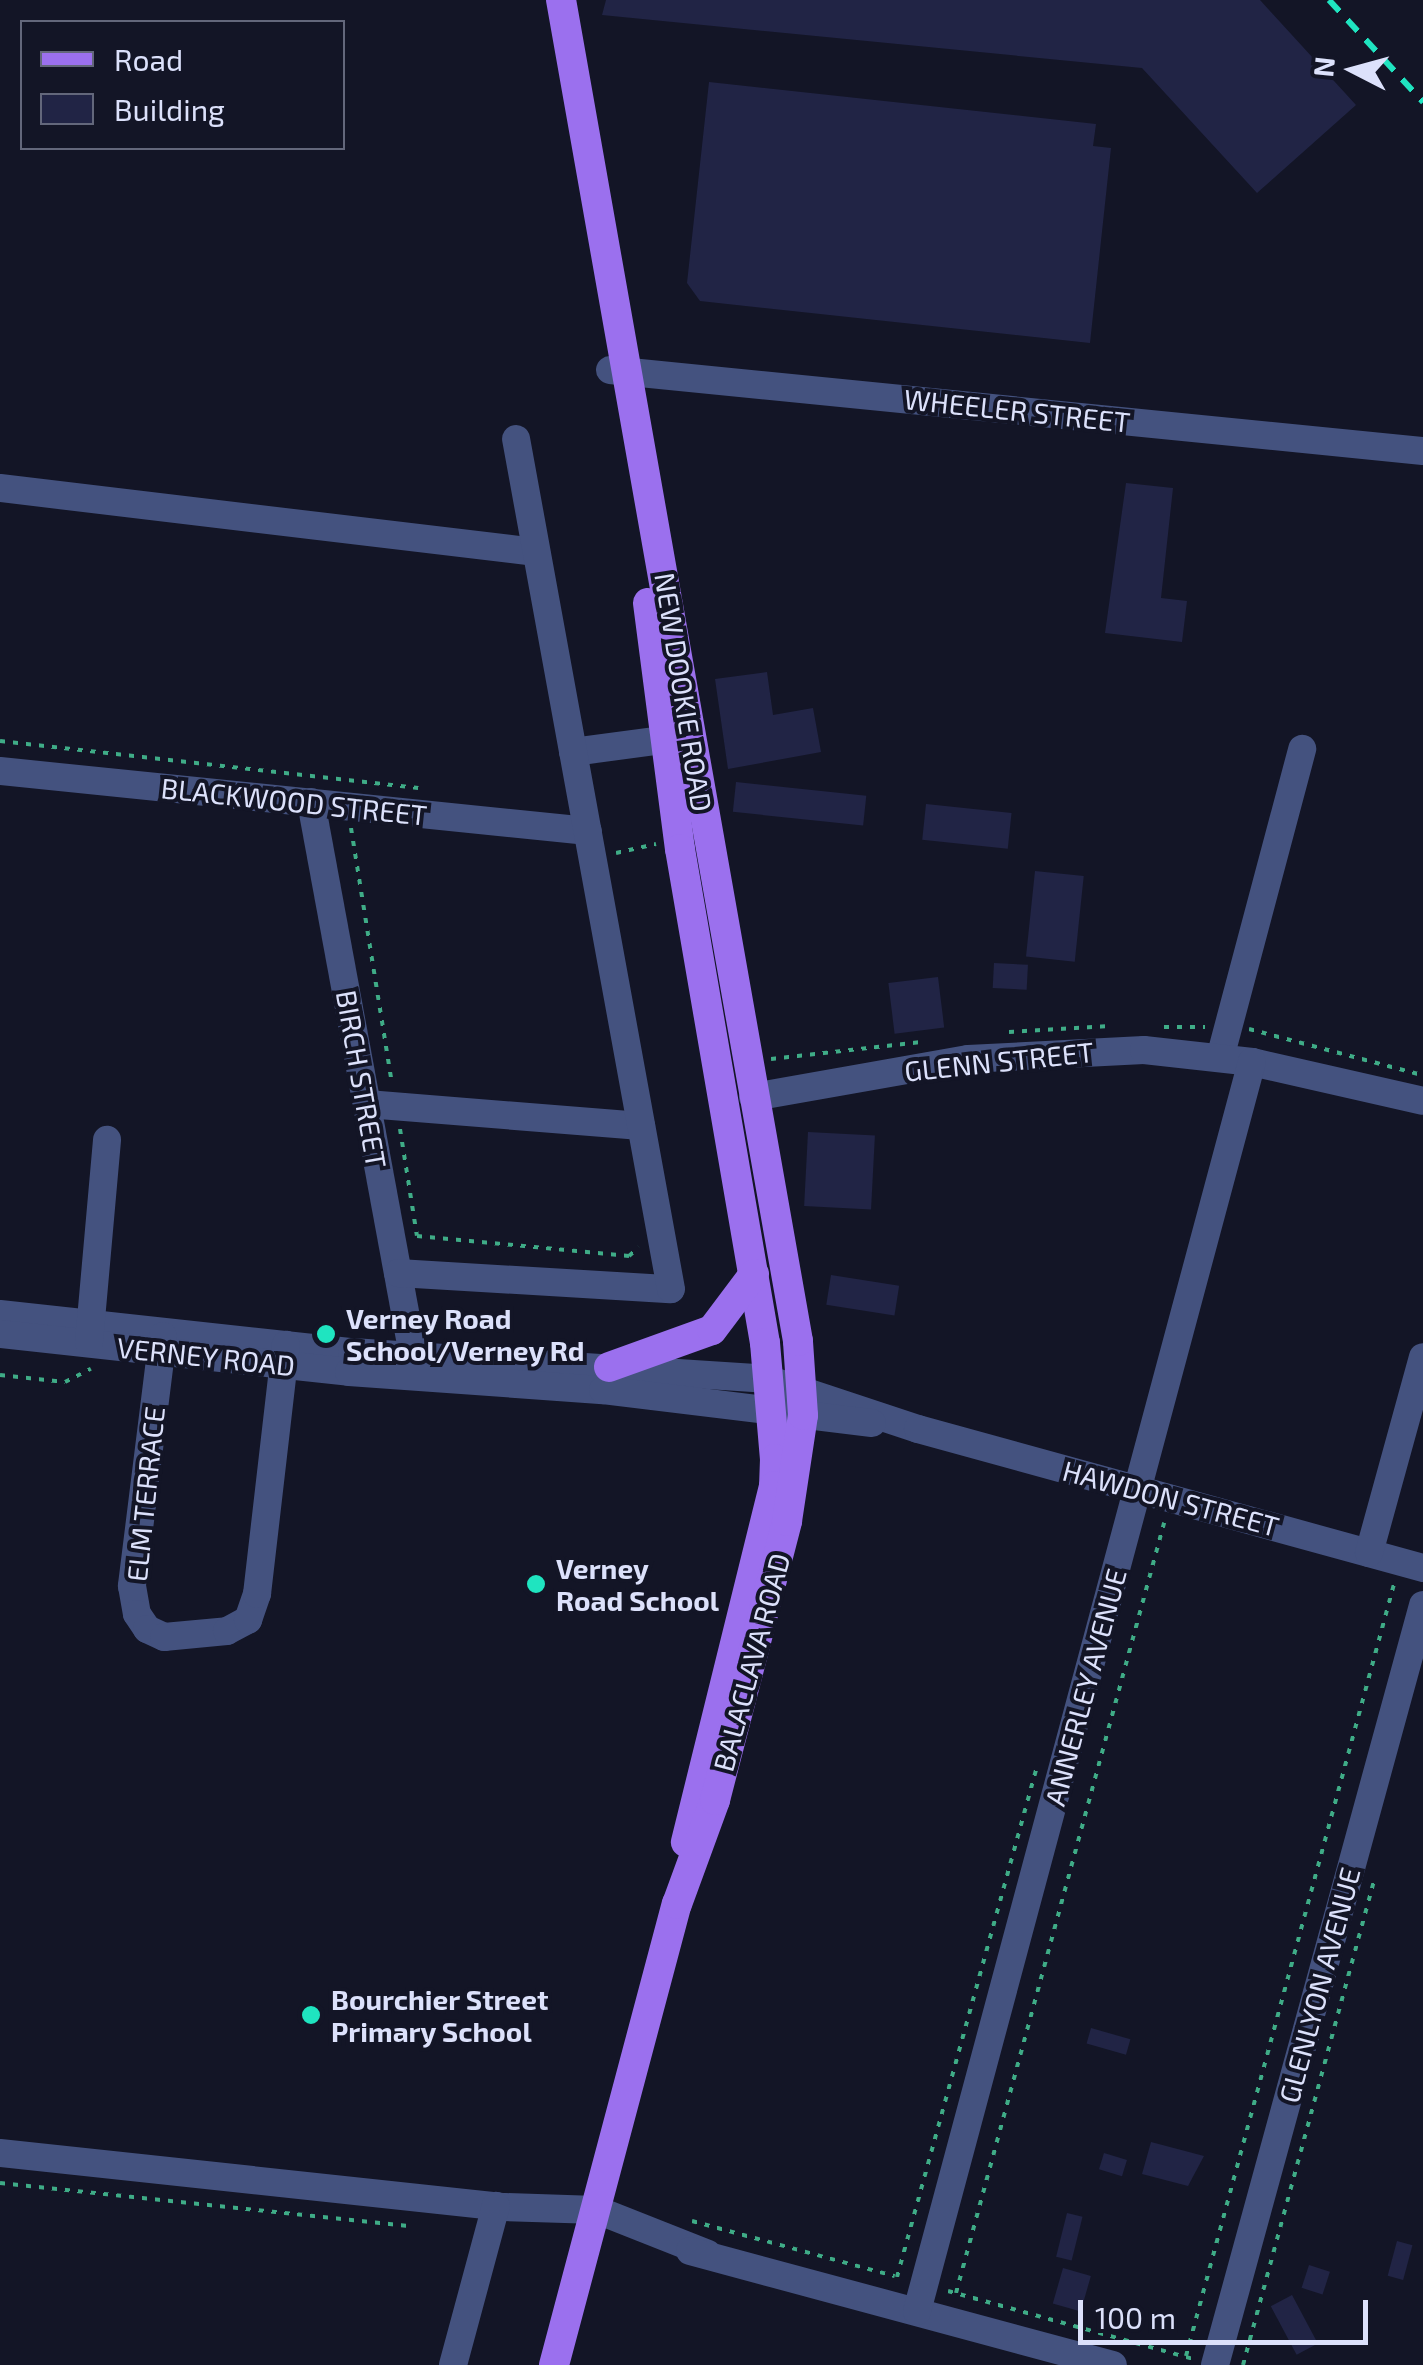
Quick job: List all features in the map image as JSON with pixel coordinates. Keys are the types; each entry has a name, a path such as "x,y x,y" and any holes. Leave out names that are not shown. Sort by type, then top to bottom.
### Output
{"main road":[{"name":"NEW DOOKIE ROAD","path":"542,0 619,371"},
{"name":"NEW DOOKIE ROAD","path":"561,0 678,739 767,1379"},
{"name":"NEW DOOKIE ROAD","path":"678,739 752,1097 802,1400"},
{"path":"608,1366 712,1330 754,1274"},
{"name":"BALACLAVA ROAD","path":"677,1904 692,1803 774,1486 767,1379"},
{"name":"BALACLAVA ROAD","path":"554,2365 677,1904 715,1800 788,1522 802,1400"}],"street":[{"name":"WHEELER STREET","path":"619,371 1423,451"},
{"path":"398,1273 671,1288 516,440"},
{"path":"0,488 536,552"},
{"path":"573,752 678,739"},
{"path":"1220,1058 1302,749"},
{"name":"BLACKWOOD STREET","path":"0,771 311,802 590,844"},
{"name":"BIRCH STREET","path":"311,802 413,1355"},
{"name":"GLENN STREET","path":"752,1097 968,1059 1062,1050 1252,1062 1423,1102"},
{"name":"ANNERLEY AVENUE","path":"917,2311 1252,1062"},
{"path":"366,1104 641,1126"},
{"path":"90,1334 107,1140"},
{"name":"VERNEY ROAD","path":"0,1314 90,1334"},
{"name":"VERNEY ROAD","path":"0,1334 90,1334 162,1341 604,1390 771,1413"},
{"name":"ELM TERRACE","path":"162,1341 132,1586 137,1614 146,1629 164,1637 227,1632 248,1620 257,1594 285,1354"},
{"name":"VERNEY ROAD","path":"285,1354 413,1355 767,1379"},
{"path":"1369,1553 1423,1357"},
{"name":"HAWDON STREET","path":"767,1379 802,1400 918,1428 1423,1568"},
{"name":"HAWDON STREET","path":"771,1413 802,1400"},
{"name":"GLENLYON AVENUE","path":"1215,2365 1423,1604"},
{"path":"0,2153 500,2207 593,2222 1113,2365"},
{"path":"453,2365 500,2207"}],"path":[{"path":"0,741 429,790"},
{"path":"350,820 417,1236 629,1256 650,1238"},
{"path":"590,844 658,844"},
{"path":"956,2293 1164,1524"},
{"path":"1186,2356 1394,1583"},
{"path":"1243,2365 1377,1870"},
{"path":"0,2183 411,2226"}],"building":[{"path":"606,0 1260,0 1356,105 1257,193 1142,68 602,15"},
{"path":"709,82 1096,124 1093,146 1111,148 1090,343 700,301 687,283"},
{"path":"1126,483 1173,488 1161,598 1187,601 1182,642 1105,633"},
{"path":"767,672 773,715 813,708 821,752 728,769 715,679"},
{"path":"736,782 866,796 863,826 733,812"},
{"path":"926,804 1012,813 1008,849 922,840"},
{"path":"1035,871 1084,876 1075,962 1026,957"},
{"path":"994,963 1028,965 1027,990 993,988"},
{"path":"938,977 944,1028 895,1034 888,983"},
{"path":"808,1132 875,1136 871,1209 804,1206"},
{"path":"831,1275 899,1286 894,1315 826,1305"},
{"path":"1091,2028 1130,2039 1126,2055 1087,2043"},
{"path":"1151,2142 1204,2156 1188,2186 1142,2174"},
{"path":"1104,2153 1127,2160 1122,2176 1099,2169"},
{"path":"1067,2213 1083,2217 1072,2261 1056,2257"},
{"path":"1397,2241 1412,2245 1403,2280 1388,2276"},
{"path":"1309,2265 1330,2272 1323,2295 1302,2288"},
{"path":"1063,2268 1091,2276 1081,2312 1053,2304"},
{"path":"1292,2295 1318,2344 1297,2355 1271,2306"}],"railway":[{"path":"1329,0 1423,102"}],"place":[{"name":"Verney Road School/Verney Rd","path":"326,1334"},
{"name":"Verney Road School","path":"536,1584"},
{"name":"Bourchier Street Primary School","path":"311,2015"}]}
